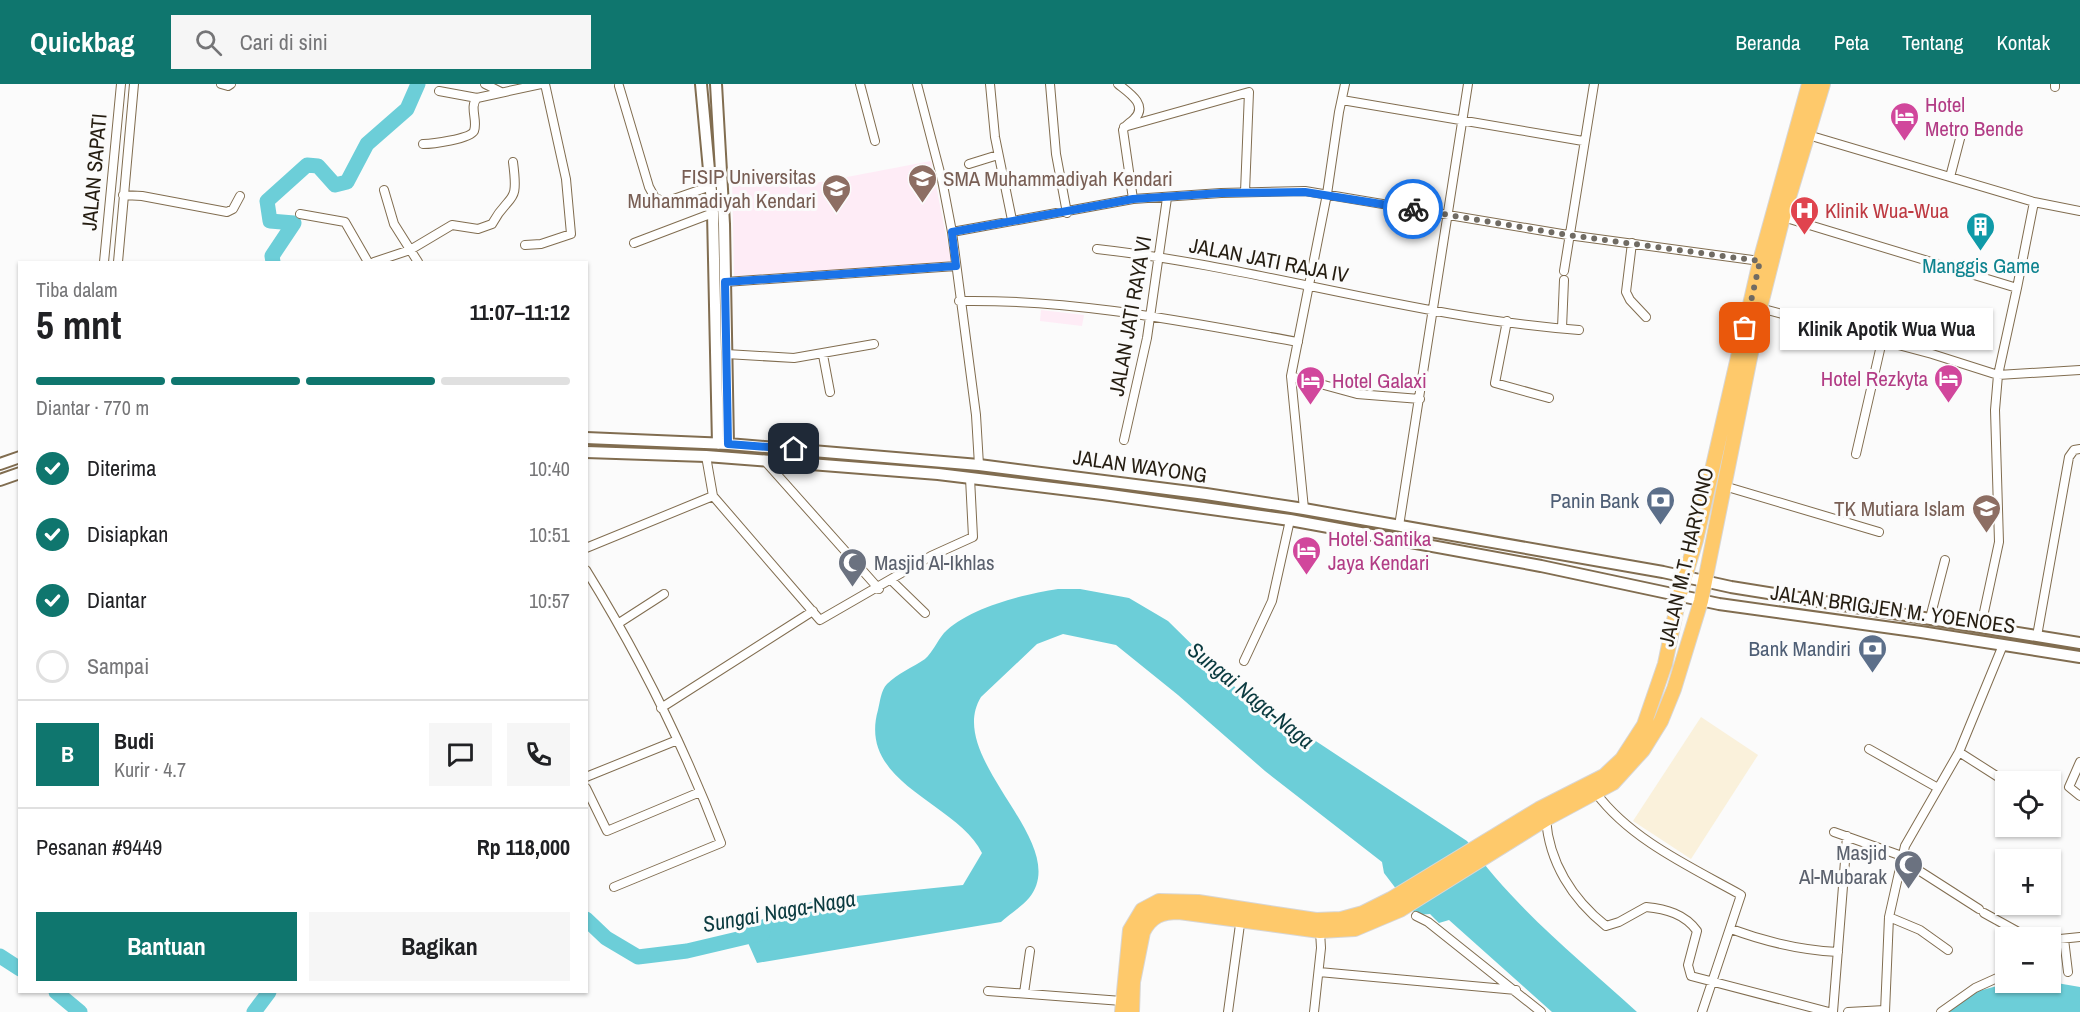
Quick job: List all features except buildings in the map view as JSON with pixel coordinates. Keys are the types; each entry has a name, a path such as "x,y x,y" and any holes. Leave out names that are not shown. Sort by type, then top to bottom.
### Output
{"highway":[{"name":"JALAN M.T. HARYONO","path":"1396,904 1481,851 1539,809 1604,776 1622,759 1636,740 1652,706 1665,664 1678,597 1699,528 1760,261 1809,84"},
{"name":"JALAN M.T. HARYONO","path":"1481,851 1596,792 1625,773 1661,721 1701,601 1711,542 1760,308 1783,218 1823,84"},
{"path":"1122,1006 1130,930 1142,910 1159,901 1173,900 1320,931 1355,929 1396,904"},
{"path":"1132,1012 1133,982 1143,932 1154,917 1167,912 1179,912 1316,920 1341,919 1396,904"}],"main road":[{"path":"701,84 713,213 723,440"},
{"path":"716,84 725,282 726,354 723,440"},
{"name":"JALAN WAYONG","path":"588,438 723,440 979,465 1304,509 1684,576"},
{"name":"JALAN WAYONG","path":"588,452 706,456 970,478 1290,520 1553,568 1678,597"},
{"path":"0,464 18,458"},
{"path":"0,480 18,474"},
{"name":"JALAN BRIGJEN M. YOENOES","path":"1684,576 1731,587 2080,643"},
{"name":"JALAN BRIGJEN M. YOENOES","path":"1678,597 2080,657"},
{"path":"2035,650 2037,636"}],"street":[{"name":"JALAN SAPATI","path":"104,261 121,84"},
{"name":"JALAN SAPATI","path":"117,261 134,84"},
{"path":"221,84 228,86 231,84"},
{"path":"485,84 501,92"},
{"path":"440,91 477,98 543,84 566,179 571,234 541,244 525,245"},
{"path":"860,84 875,141"},
{"path":"917,84 942,180 952,232 959,301 976,415 979,465"},
{"path":"990,84 998,155 1012,220"},
{"path":"1050,84 1056,154 1067,213"},
{"path":"1118,84 1136,98 1139,106 1136,116 1124,127"},
{"path":"1304,509 1291,376 1328,194 1345,84"},
{"path":"1399,526 1468,84"},
{"path":"1564,271 1583,141 1594,84"},
{"path":"619,86 649,188 655,198 665,202 711,186"},
{"path":"1124,127 1249,92 1245,192"},
{"path":"423,144 437,144 470,135 474,130 474,103 477,98"},
{"path":"1342,100 1583,141"},
{"path":"1124,127 1133,199"},
{"path":"1950,177 1962,131"},
{"path":"115,132 129,133"},
{"path":"1808,135 2034,202 2080,211"},
{"path":"969,164 998,155"},
{"path":"377,261 410,250 452,225 478,228 492,224 501,210 511,202 517,189 513,162"},
{"path":"384,190 394,224 417,261"},
{"path":"952,232 1012,220 1067,213 1133,199 1276,190 1328,194 1568,235 1760,261"},
{"path":"123,195 142,196 227,212 233,209 240,196"},
{"name":"JALAN JATI RAYA VI","path":"1124,440 1143,355 1160,257 1167,198"},
{"path":"1981,626 1999,542 1995,410 1998,375 2034,202"},
{"path":"634,243 713,213"},
{"path":"300,214 345,222 367,261"},
{"path":"1783,218 2017,288"},
{"path":"1632,243 1626,292 1630,300 1646,316"},
{"name":"JALAN JATI RAJA IV","path":"1097,249 1160,257 1434,309 1579,330"},
{"path":"725,282 956,266"},
{"path":"1562,328 1564,280"},
{"path":"959,301 1015,300 1149,316 1298,342"},
{"path":"1760,308 1998,375 2080,370"},
{"path":"1507,321 1495,383 1549,398"},
{"path":"1856,454 1882,341"},
{"path":"726,354 779,358 823,355 874,344"},
{"path":"823,355 830,392"},
{"path":"1291,376 1357,394 1420,399"},
{"path":"2037,636 2069,458 2074,450 2080,449"},
{"path":"706,456 713,496 820,620 879,589 932,556 973,537 970,478"},
{"path":"764,460 879,589"},
{"path":"1724,486 1878,532"},
{"path":"588,547 713,496"},
{"path":"1244,661 1272,601 1290,520"},
{"path":"1930,618 1945,560"},
{"path":"588,573 619,623 661,708 700,792 720,845 614,887"},
{"path":"892,581 925,614"},
{"path":"619,623 664,594"},
{"path":"661,708 813,610"},
{"path":"1848,1012 1885,1011 1889,917 1901,858 1912,830 1959,752 2003,645"},
{"path":"588,776 675,741"},
{"path":"1869,749 1938,788"},
{"path":"1959,752 1995,775"},
{"path":"2080,762 2069,788 2080,796"},
{"path":"588,792 607,831 700,792"},
{"path":"1596,792 1605,805 1646,839 1741,895 1714,984 1702,1012"},
{"path":"1546,819 1547,840 1554,860 1565,880 1595,917 1606,926 1611,926 1646,907 1659,908 1686,918 1698,934 1688,965 1689,974 1714,984 1831,1012 1847,836"},
{"path":"1834,832 1901,858 1982,911 2013,927"},
{"path":"1228,1012 1241,914"},
{"path":"1416,916 1428,922 1541,1012"},
{"path":"1889,917 1920,930 1948,950"},
{"path":"1731,928 1782,945 1838,952"},
{"path":"1314,1012 1320,931"},
{"path":"2061,939 2080,937"},
{"path":"2064,939 2068,972"},
{"path":"1024,993 1030,951"},
{"path":"1318,972 1516,990"},
{"path":"1941,1012 1975,988 1995,979"},
{"path":"988,991 1024,993 1122,1006"}],"shaded area":[{"name":"FISIP Universitas Muhammadiyah Kendari","path":"931,161 952,265 734,276 732,176 788,172 789,188"},
{"path":"1041,310 1084,315 1082,326 1040,321"},
{"path":"1701,717 1758,755 1691,859 1633,821"}],"water":[{"path":"1058,589 1080,589 1129,598 1168,621 1237,689 1467,841 1485,865 1526,910 1637,1012 1552,1012 1449,920 1439,923 1430,914 1416,915 1384,873 1382,862 1265,771 1178,695 1116,645 1063,634 1037,644 981,697 974,721 979,747 991,773 1024,827 1035,852 1038,876 1029,898 1001,922 757,963 741,927 817,900 963,885 982,853 969,835 895,774 882,756 875,735 882,693 891,680 925,659 944,633 967,616 1029,594"},
{"path":"2061,984 2080,987 2080,1012 1948,1012 1975,992 1995,987 1995,993 2061,993"}],"waterway":[{"path":"273,261 272,256 294,223 270,221 267,201 307,165 318,166 335,185 347,182 367,144 407,109 418,84"},
{"name":"Sungai Naga-Naga","path":"588,921 606,938 638,957 687,951 763,933"},
{"name":"Sungai Naga-Naga","path":"0,956 18,968"},
{"name":"Sungai Naga-Naga","path":"57,993 80,1012"},
{"name":"Sungai Naga-Naga","path":"254,1012 268,993"}],"way so far":[{"path":"1413,209 1568,235 1760,261 1745,328"}],"place":[{"name":"Hotel Metro Bende","path":"1904,142"},
{"name":"SMA Muhammadiyah Kendari","path":"922,204"},
{"name":"FISIP Universitas Muhammadiyah Kendari","path":"837,214"},
{"name":"Klinik Wua-Wua","path":"1804,236"},
{"name":"Manggis Game","path":"1981,252"},
{"name":"Klinik Apotik Wua Wua","path":"1745,328"},
{"name":"Hotel Rezkyta","path":"1949,404"},
{"name":"Hotel Galaxi","path":"1311,406"},
{"name":"Panin Bank","path":"1660,526"},
{"name":"TK Mutiara Islam","path":"1986,534"},
{"name":"Hotel Santika Jaya Kendari","path":"1307,576"},
{"name":"Masjid Al-Ikhlas","path":"853,588"},
{"name":"Bank Mandiri","path":"1872,674"},
{"name":"Masjid Al-Mubarak","path":"1908,890"}],"route":[{"path":"794,449 728,444 725,282 805,274 956,266 952,232 1042,215 1067,213 1133,199 1276,190 1328,194 1413,209"}]}
